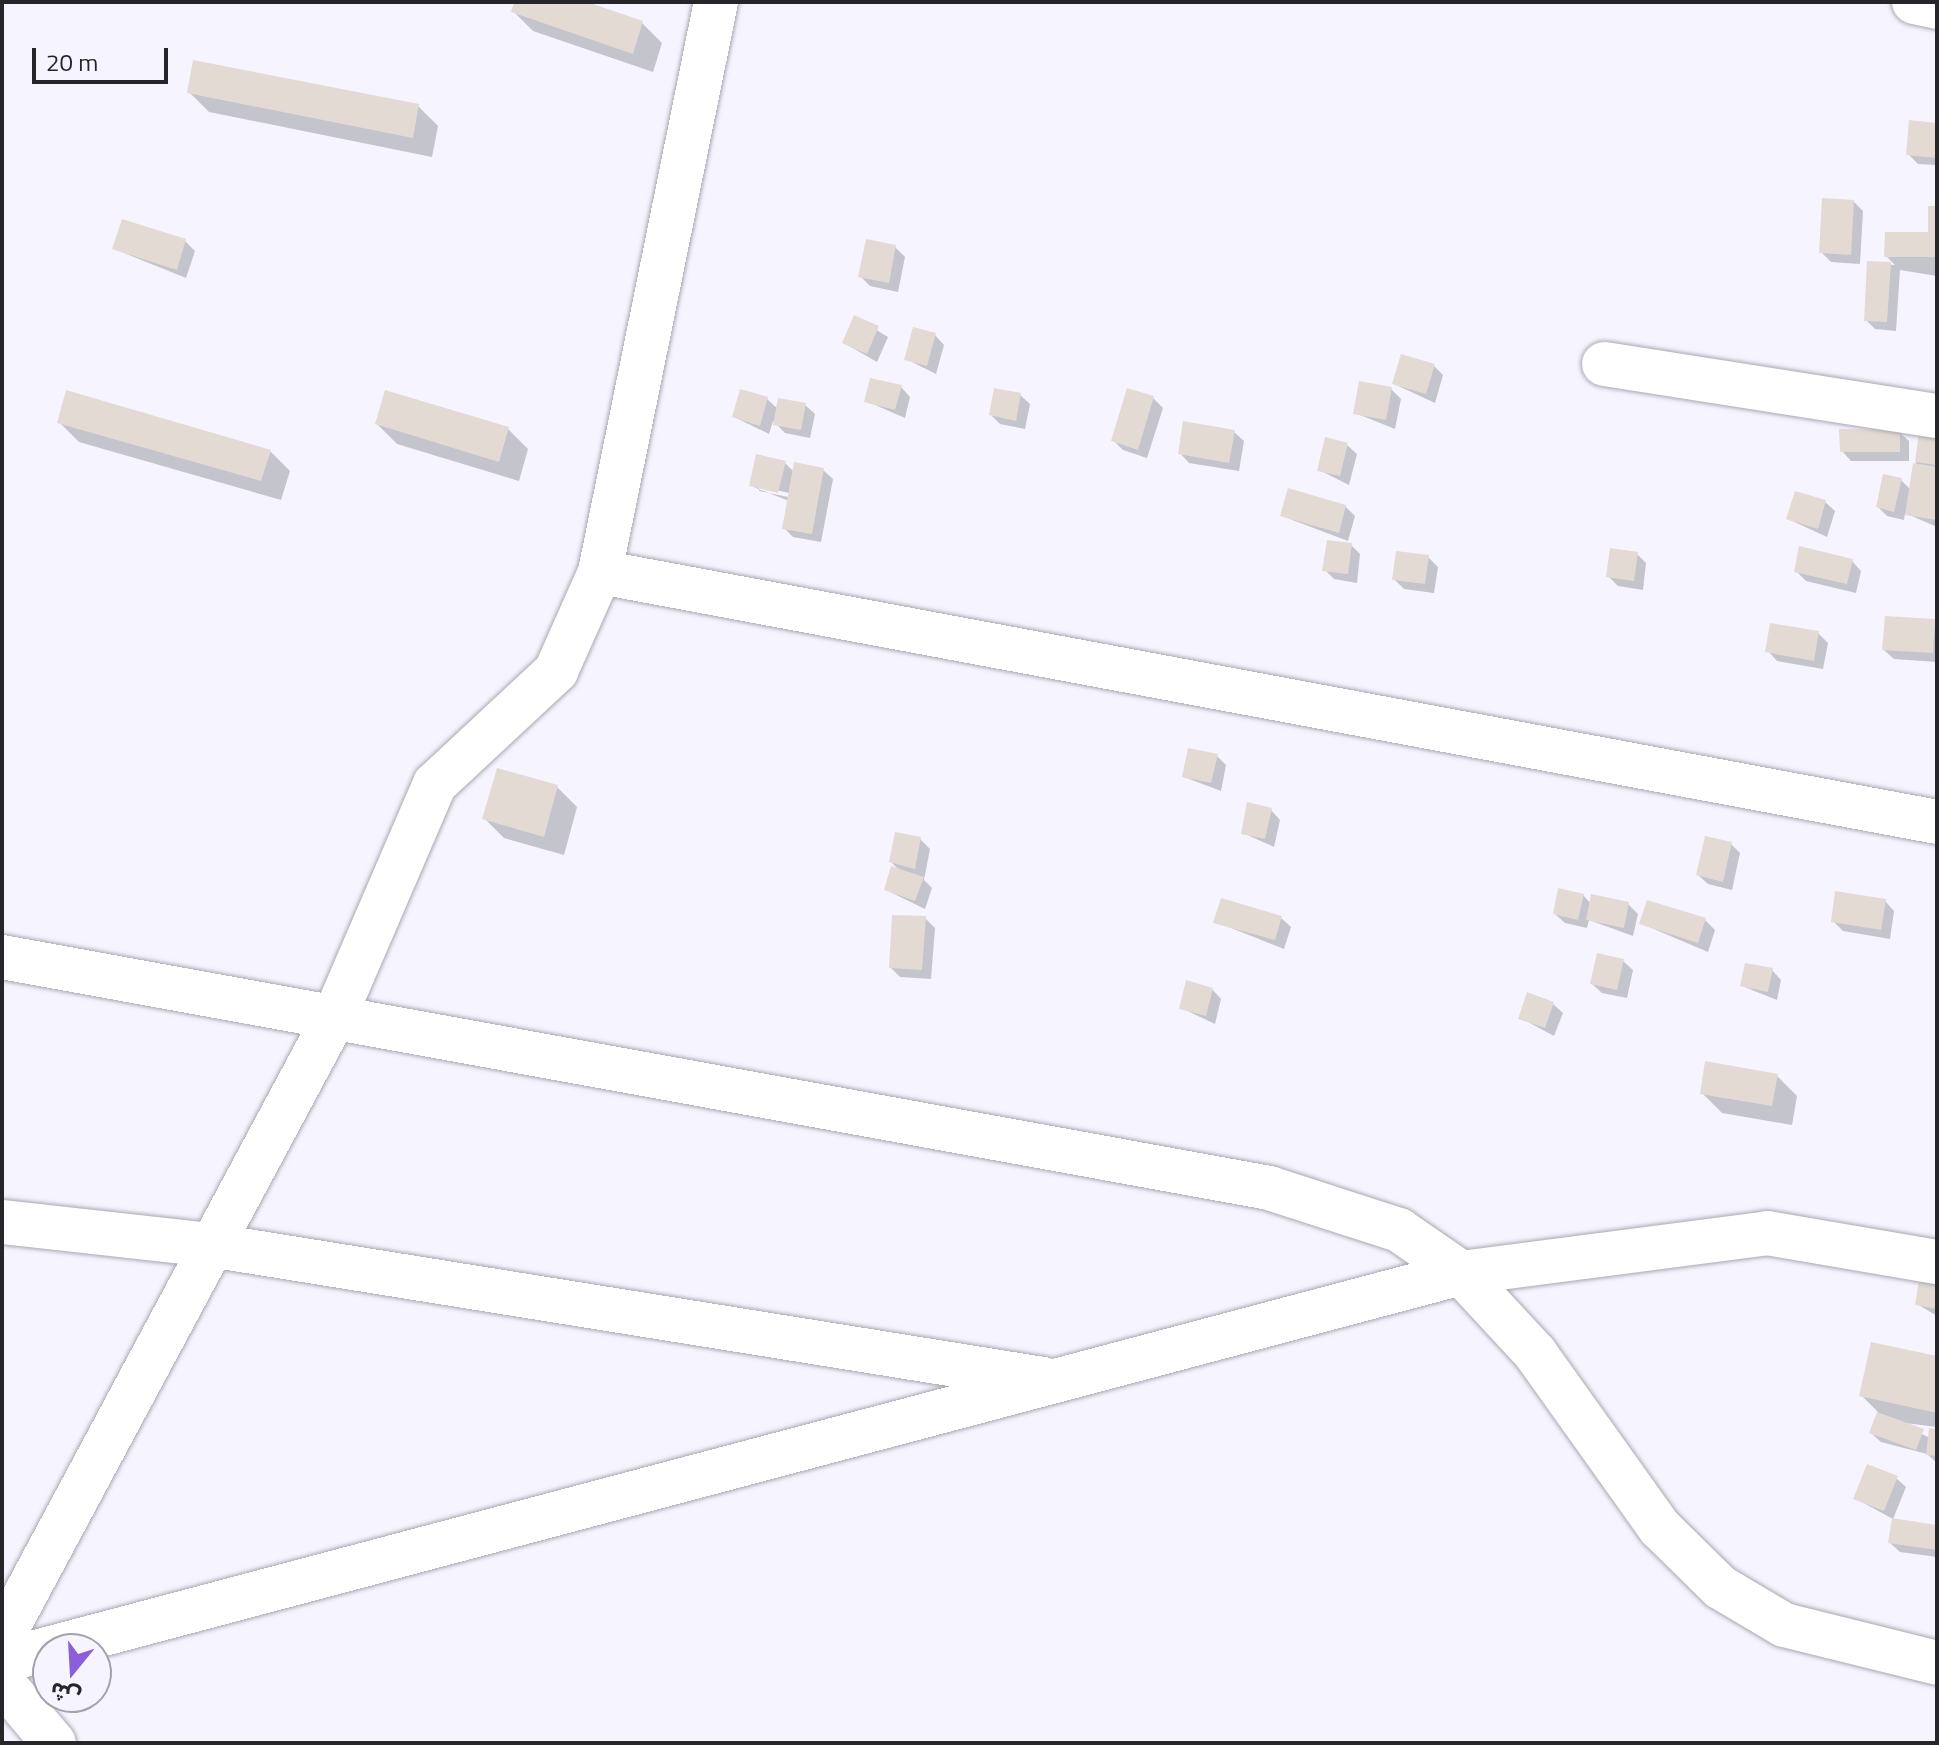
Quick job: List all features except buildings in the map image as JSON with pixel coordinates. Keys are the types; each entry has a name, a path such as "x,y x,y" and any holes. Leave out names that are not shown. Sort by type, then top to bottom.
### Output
{"street":[{"path":"2,1638 334,1018 435,784 556,671 600,572 716,2"},
{"path":"1914,2 1937,7"},
{"path":"1604,364 1937,416"},
{"path":"600,572 1937,822"},
{"path":"2,957 1269,1188 1399,1230 1461,1273 1535,1353 1659,1527 1720,1587 1784,1625 1937,1663"},
{"path":"2,1222 210,1245 1058,1381"},
{"path":"2,1661 1461,1273 1767,1233 1937,1262"},
{"path":"2,1682 54,1743"}]}
